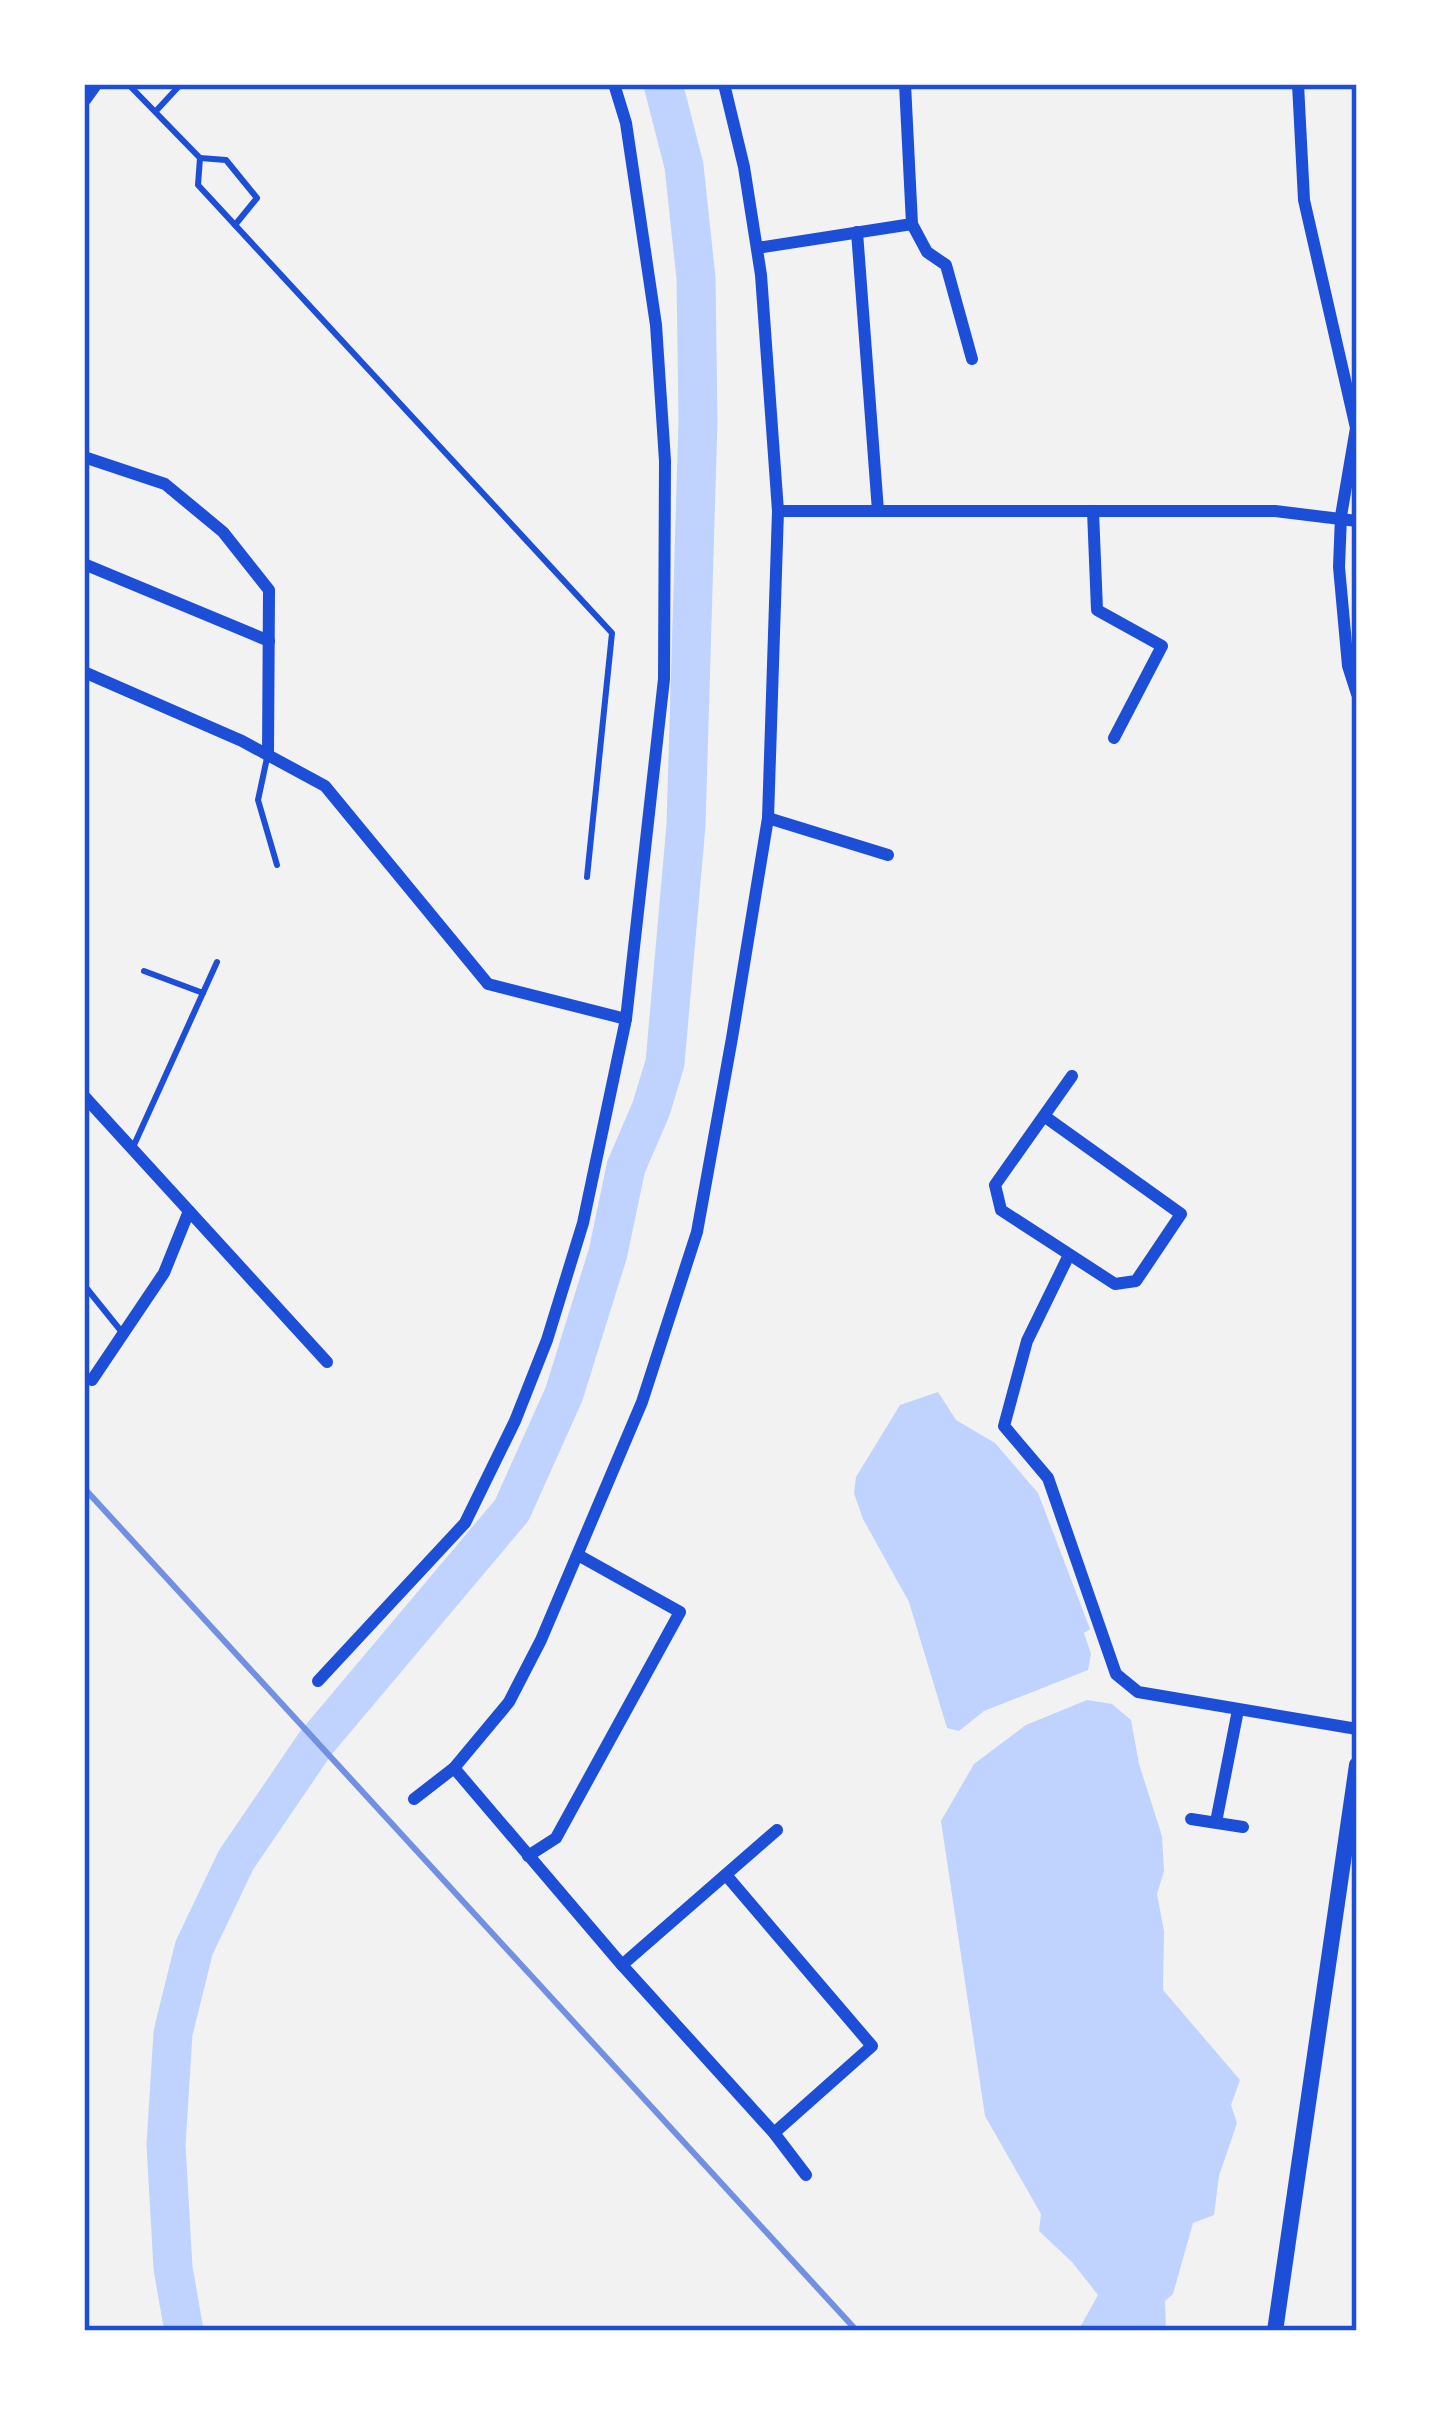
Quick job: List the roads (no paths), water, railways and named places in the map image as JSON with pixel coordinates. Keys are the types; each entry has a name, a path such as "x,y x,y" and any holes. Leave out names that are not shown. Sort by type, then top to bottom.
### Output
{"street":[{"path":"84,98 94,84"},
{"path":"318,1681 465,1523 515,1420 547,1340 583,1223 626,1019 664,679 665,461 656,325 626,123 614,84"},
{"path":"414,1799 454,1768 509,1702 642,1402 697,1232 768,818 778,511 757,248 724,84"},
{"path":"905,84 912,224 927,252 946,265 972,359"},
{"path":"1298,84 1304,200 1356,428 1341,516 1340,567 1348,666 1357,694"},
{"path":"757,248 912,224"},
{"path":"857,232 878,511"},
{"path":"84,457 165,484 223,532 269,590 268,755"},
{"path":"778,511 1274,511 1357,521"},
{"path":"1093,511 1097,610 1162,646 1114,738"},
{"path":"84,564 269,641"},
{"path":"84,672 268,755 325,786 488,984 626,1019"},
{"path":"768,818 888,855"},
{"path":"1044,1116 1181,1214 1136,1281 1115,1284 1000,1210 995,1185 1072,1076"},
{"path":"84,1096 327,1362"},
{"path":"92,1380 164,1273 189,1211"},
{"path":"1070,1255 1027,1341 1004,1426 1048,1478 1116,1674 1138,1692 1357,1730"},
{"path":"528,1856 556,1838 680,1612 578,1555"},
{"path":"1216,1822 1238,1710"},
{"path":"1275,2331 1357,1765"},
{"path":"454,1768 806,2175"},
{"path":"1191,1819 1243,1827"},
{"path":"622,1965 777,1830"},
{"path":"726,1875 872,2046 774,2133"}],"lane":[{"path":"128,84 200,158 226,160 257,198 235,225"},
{"path":"156,111 181,84"},
{"path":"200,158 198,185 612,633 587,877"},
{"path":"268,755 258,800 277,865"},
{"path":"132,1149 217,962"},
{"path":"144,971 203,993"},
{"path":"84,1285 123,1334"}],"water":[{"path":"938,1392 956,1420 995,1443 1038,1493 1090,1629 1084,1633 1091,1654 1088,1670 984,1711 959,1731 947,1728 909,1602 863,1519 854,1493 856,1477 900,1405"},
{"path":"1087,1700 1112,1704 1131,1720 1139,1764 1162,1836 1164,1871 1157,1894 1164,1931 1163,1990 1240,2080 1231,2105 1237,2123 1219,2176 1214,2215 1193,2223 1173,2294 1165,2301 1166,2331 1078,2331 1098,2295 1039,2231 1041,2214 985,2116 941,1821 974,1764 1026,1725"}],"waterway":[{"path":"184,2331 173,2268 166,2145 173,2033 194,1948 236,1860 315,1744 512,1510 564,1394 608,1253 626,1167 665,1063 686,825 698,421 696,278 684,166 663,84"}],"railway":[{"path":"84,1488 857,2331"}]}
